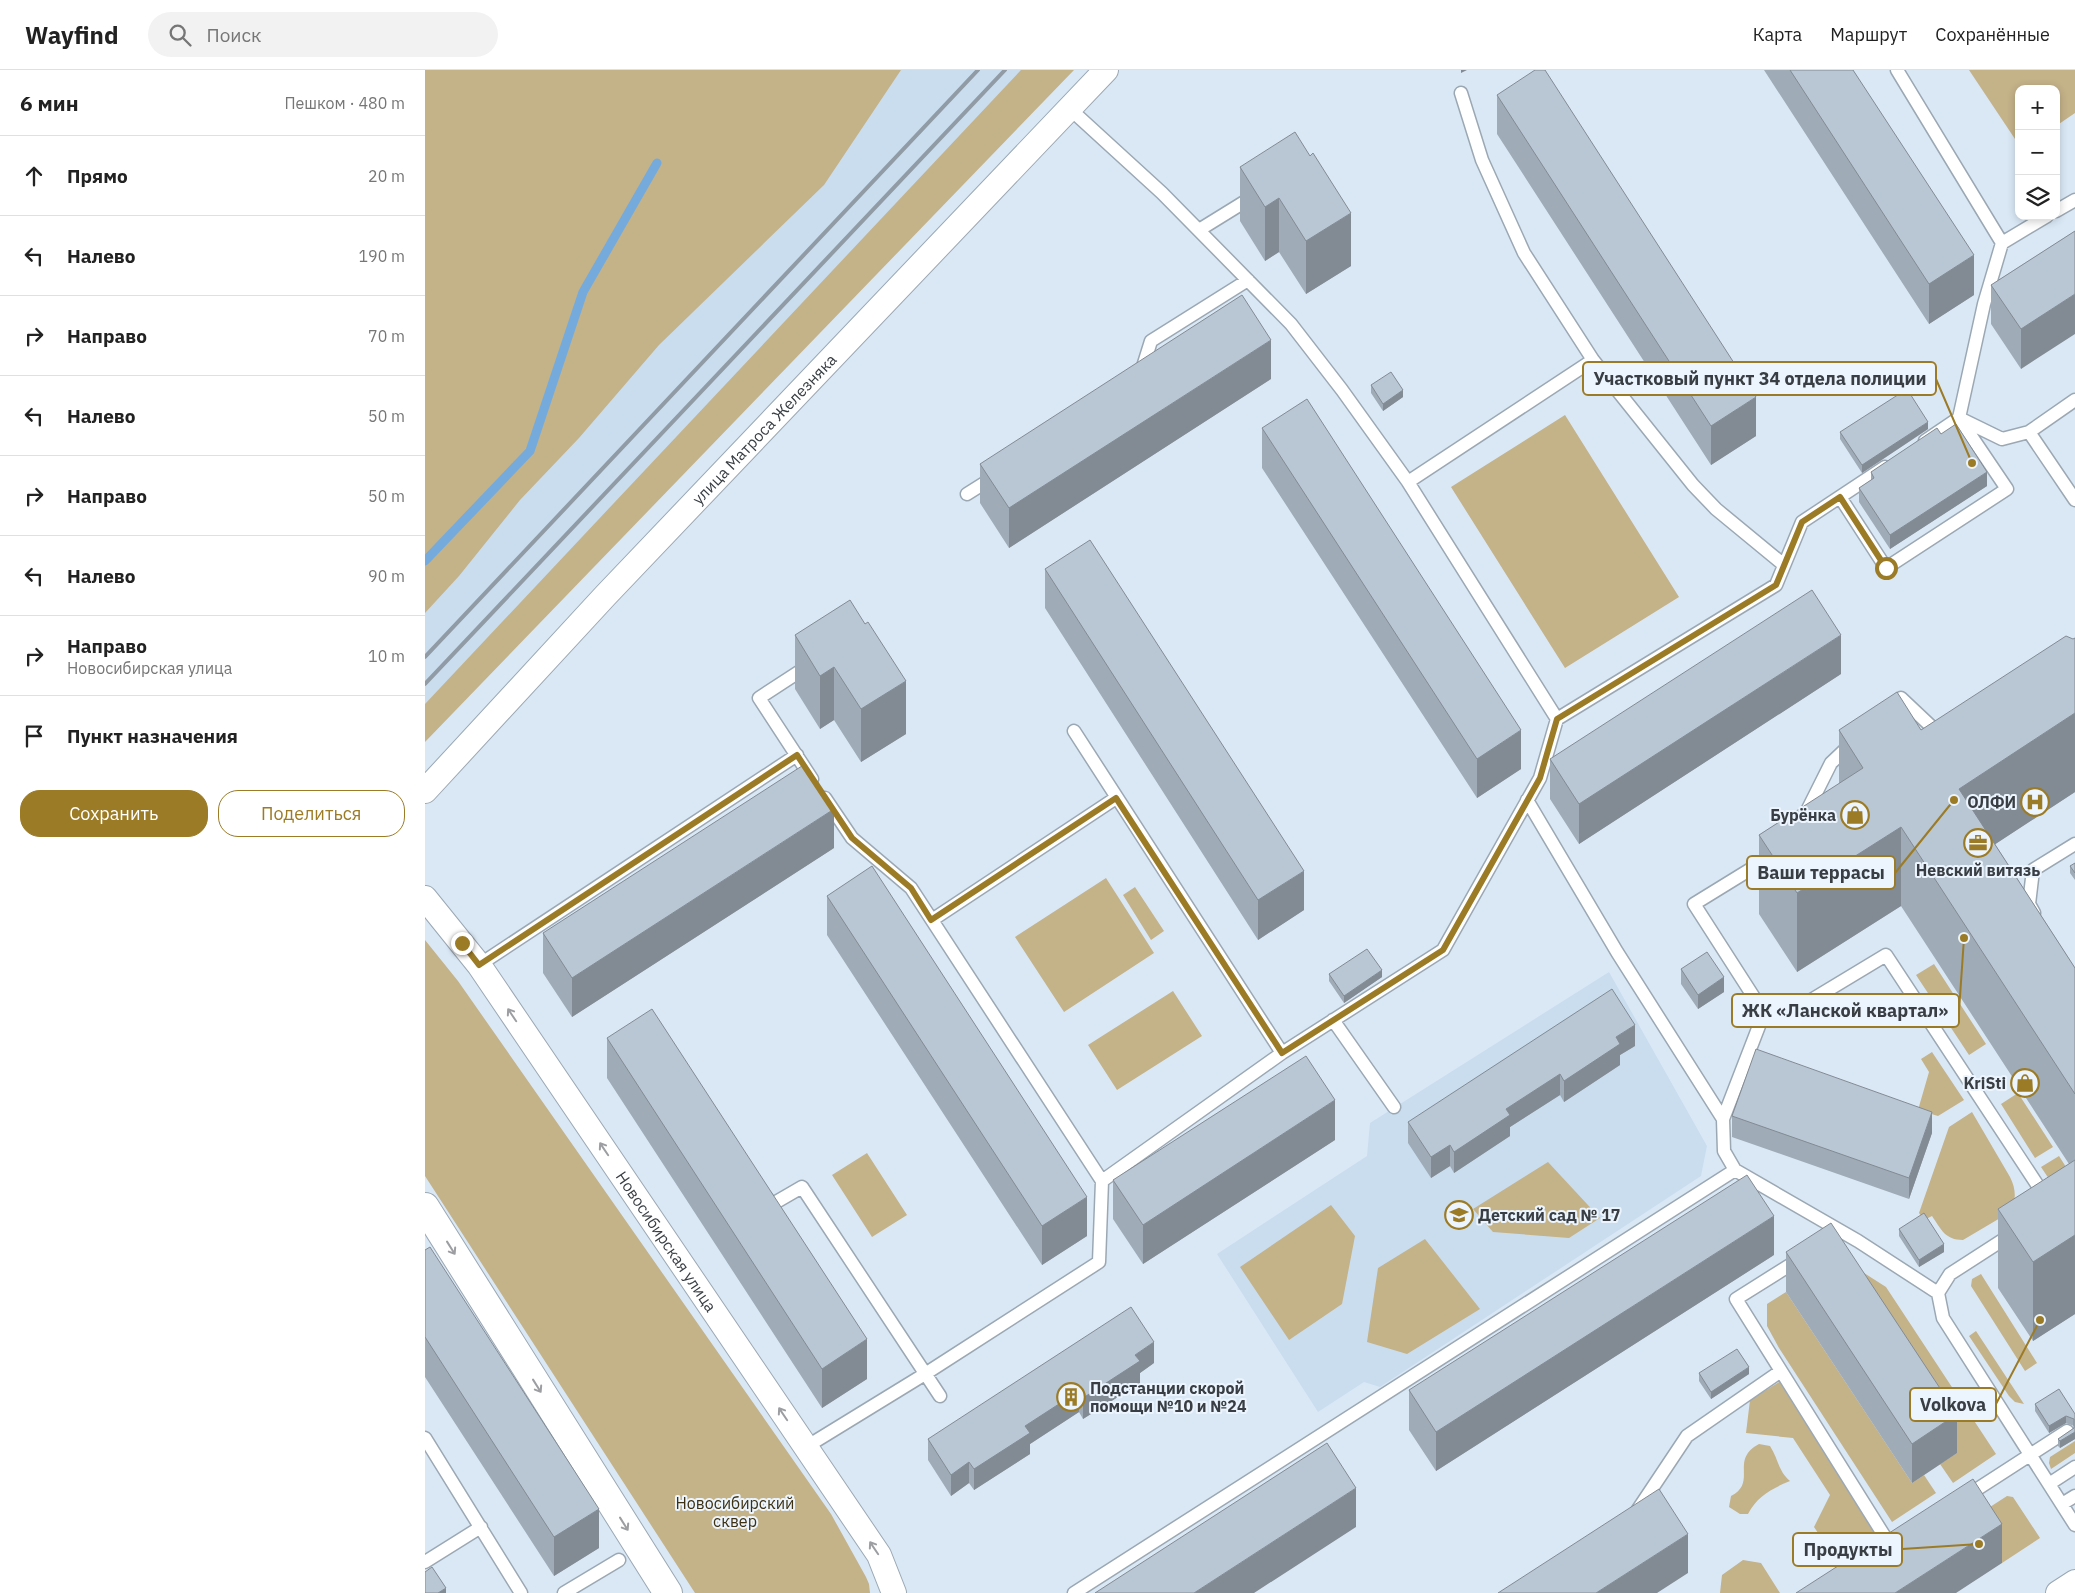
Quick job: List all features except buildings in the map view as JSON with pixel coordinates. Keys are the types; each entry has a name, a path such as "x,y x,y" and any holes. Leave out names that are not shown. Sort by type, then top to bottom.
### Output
{"street":[{"name":"улица Матроса Железняка","path":"425,791 605,596 1106,70"},
{"name":"Новосибирская улица","path":"425,898 479,965 806,1447 879,1556 894,1593"},
{"path":"425,1207 668,1593"},
{"path":"2058,1593 2075,1582"}],"lane":[{"path":"1897,70 2002,244"},
{"path":"1461,93 1481,160 1524,253 1593,360 1693,485 1716,509 1784,566"},
{"path":"1069,108 1161,193 1291,324 1342,390 1408,482 1557,719"},
{"path":"1199,230 1259,192"},
{"path":"2060,209 2075,200"},
{"path":"1912,450 1959,418 1984,304 2002,244 2041,220"},
{"path":"1138,383 1151,341 1248,280"},
{"path":"1408,482 1593,360"},
{"path":"1959,418 2002,439 2029,432 2075,400"},
{"path":"1840,497 1886,568 2007,489 1959,418"},
{"path":"2029,432 2075,500"},
{"path":"1102,1181 1282,1053 1443,950 1540,778 1557,719 1776,585 1802,522 1896,460"},
{"path":"967,494 1008,468"},
{"path":"806,1447 925,1374 1099,1262 1102,1181 911,888 852,838 759,698 820,658"},
{"path":"1879,718 1901,698 1936,731 1952,720"},
{"path":"1074,731 1282,1053"},
{"path":"1796,833 1831,763 1858,738"},
{"path":"479,965 797,755"},
{"path":"931,920 1116,798"},
{"path":"1527,800 1617,952 1723,1119"},
{"path":"2039,920 2029,904 2033,870 2075,844"},
{"path":"1781,850 1694,904 1764,1013 1752,1059 1723,1119 1724,1151 1735,1170 1858,1241 1938,1293"},
{"path":"1764,1013 1785,1016 1886,955 2052,1209"},
{"path":"1333,1020 1394,1107"},
{"path":"1073,1593 1735,1170"},
{"path":"761,1189 771,1205 802,1187 940,1396"},
{"path":"2022,1228 1950,1274 1938,1293 1943,1318 2075,1525"},
{"path":"1790,1265 1736,1299 1890,1545"},
{"path":"1629,1522 1687,1436 1781,1371"},
{"path":"1953,1504 2067,1431"},
{"path":"425,1438 521,1593"},
{"path":"2049,1484 2075,1467"},
{"path":"2062,1504 2075,1496"},
{"path":"425,1562 481,1527"},
{"path":"564,1593 619,1560"}],"shaded area":[{"path":"881,70 1060,70 425,741 425,567"},
{"name":"Детский сад № 17","path":"1609,972 1707,1146 1701,1176 1380,1387 1364,1382 1318,1412 1217,1254 1367,1156 1370,1123"}],"green space":[{"path":"425,70 901,70 824,185 659,345 579,438 520,500 459,576 425,613"},
{"path":"1021,70 1074,70 425,742 425,704"},
{"path":"1969,70 2075,70 2075,113 2060,123 2060,85 2015,85 2015,139"},
{"path":"1565,415 1679,597 1565,668 1451,487"},
{"path":"1106,878 1154,953 1064,1012 1015,937"},
{"path":"1135,887 1164,931 1151,940 1123,895"},
{"name":"Новосибирский сквер","path":"425,940 458,981 831,1514 866,1577 870,1593 695,1593 425,1176"},
{"path":"1934,964 1986,1044 1969,1055 1916,975"},
{"path":"1173,991 1202,1036 1117,1090 1088,1045"},
{"path":"1932,1052 1964,1100 1938,1116 1918,1110 1929,1072 1921,1059"},
{"path":"2018,1093 2053,1147 2035,1158 2001,1104"},
{"path":"1972,1112 2010,1177 2015,1194 2012,1211 1963,1240 1957,1240 1944,1233 1932,1216 1924,1220 1919,1213 1949,1127"},
{"path":"867,1153 907,1215 872,1237 832,1175"},
{"path":"2059,1156 2075,1181 2063,1200 2041,1167"},
{"path":"1548,1162 1600,1218 1569,1238 1493,1232 1473,1209"},
{"path":"1331,1205 1355,1236 1342,1304 1289,1340 1240,1267"},
{"path":"1425,1239 1480,1309 1407,1354 1367,1342 1378,1268"},
{"path":"1839,1257 1886,1287 1996,1454 1953,1483 1940,1464 1957,1453"},
{"path":"1981,1274 2037,1363 2025,1371 1971,1286 1972,1279"},
{"path":"1786,1292 1912,1483 1924,1475 1936,1493 1892,1522 1779,1348 1767,1326 1767,1304"},
{"path":"1976,1331 2024,1404 2015,1402 2009,1396 1969,1336"},
{"path":"1781,1381 1882,1542 1841,1567 1814,1527 1830,1495 1793,1438 1746,1433 1750,1400"},
{"path":"2075,1441 2075,1453 2051,1469 2050,1457"},
{"path":"1759,1444 1770,1446 1783,1473 1790,1481 1766,1493 1756,1502 1748,1514 1740,1514 1729,1507 1731,1496 1743,1484 1746,1457 1750,1450"},
{"path":"2007,1496 2013,1497 2040,1538 2002,1563 1973,1518"},
{"path":"1743,1560 1761,1563 1780,1593 1720,1593 1722,1575"}],"waterway":[{"path":"425,561 530,451 583,292 657,163"}],"railway":[{"path":"425,657 978,70"},
{"path":"425,684 1005,70"}],"place":[{"name":"Участковый пункт 34 отдела полиции","path":"1972,463"},
{"name":"Ваши террасы","path":"1954,800"},
{"name":"ОЛФИ","path":"2035,802"},
{"name":"Бурёнка","path":"1855,815"},
{"name":"Невский витязь","path":"1978,843"},
{"name":"ЖК «Ланской квартал»","path":"1964,938"},
{"name":"KriSti","path":"2025,1083"},
{"name":"Детский сад № 17","path":"1459,1215"},
{"name":"Volkova","path":"2040,1320"},
{"name":"Подстанции скорой помощи №10 и №24","path":"1071,1397"},
{"name":"Продукты","path":"1979,1544"}],"route":[{"path":"462,943 479,965 797,755 852,838 911,888 931,920 1116,798 1282,1053 1443,950 1540,778 1557,719 1776,585 1802,522 1840,497 1886,568"}]}
